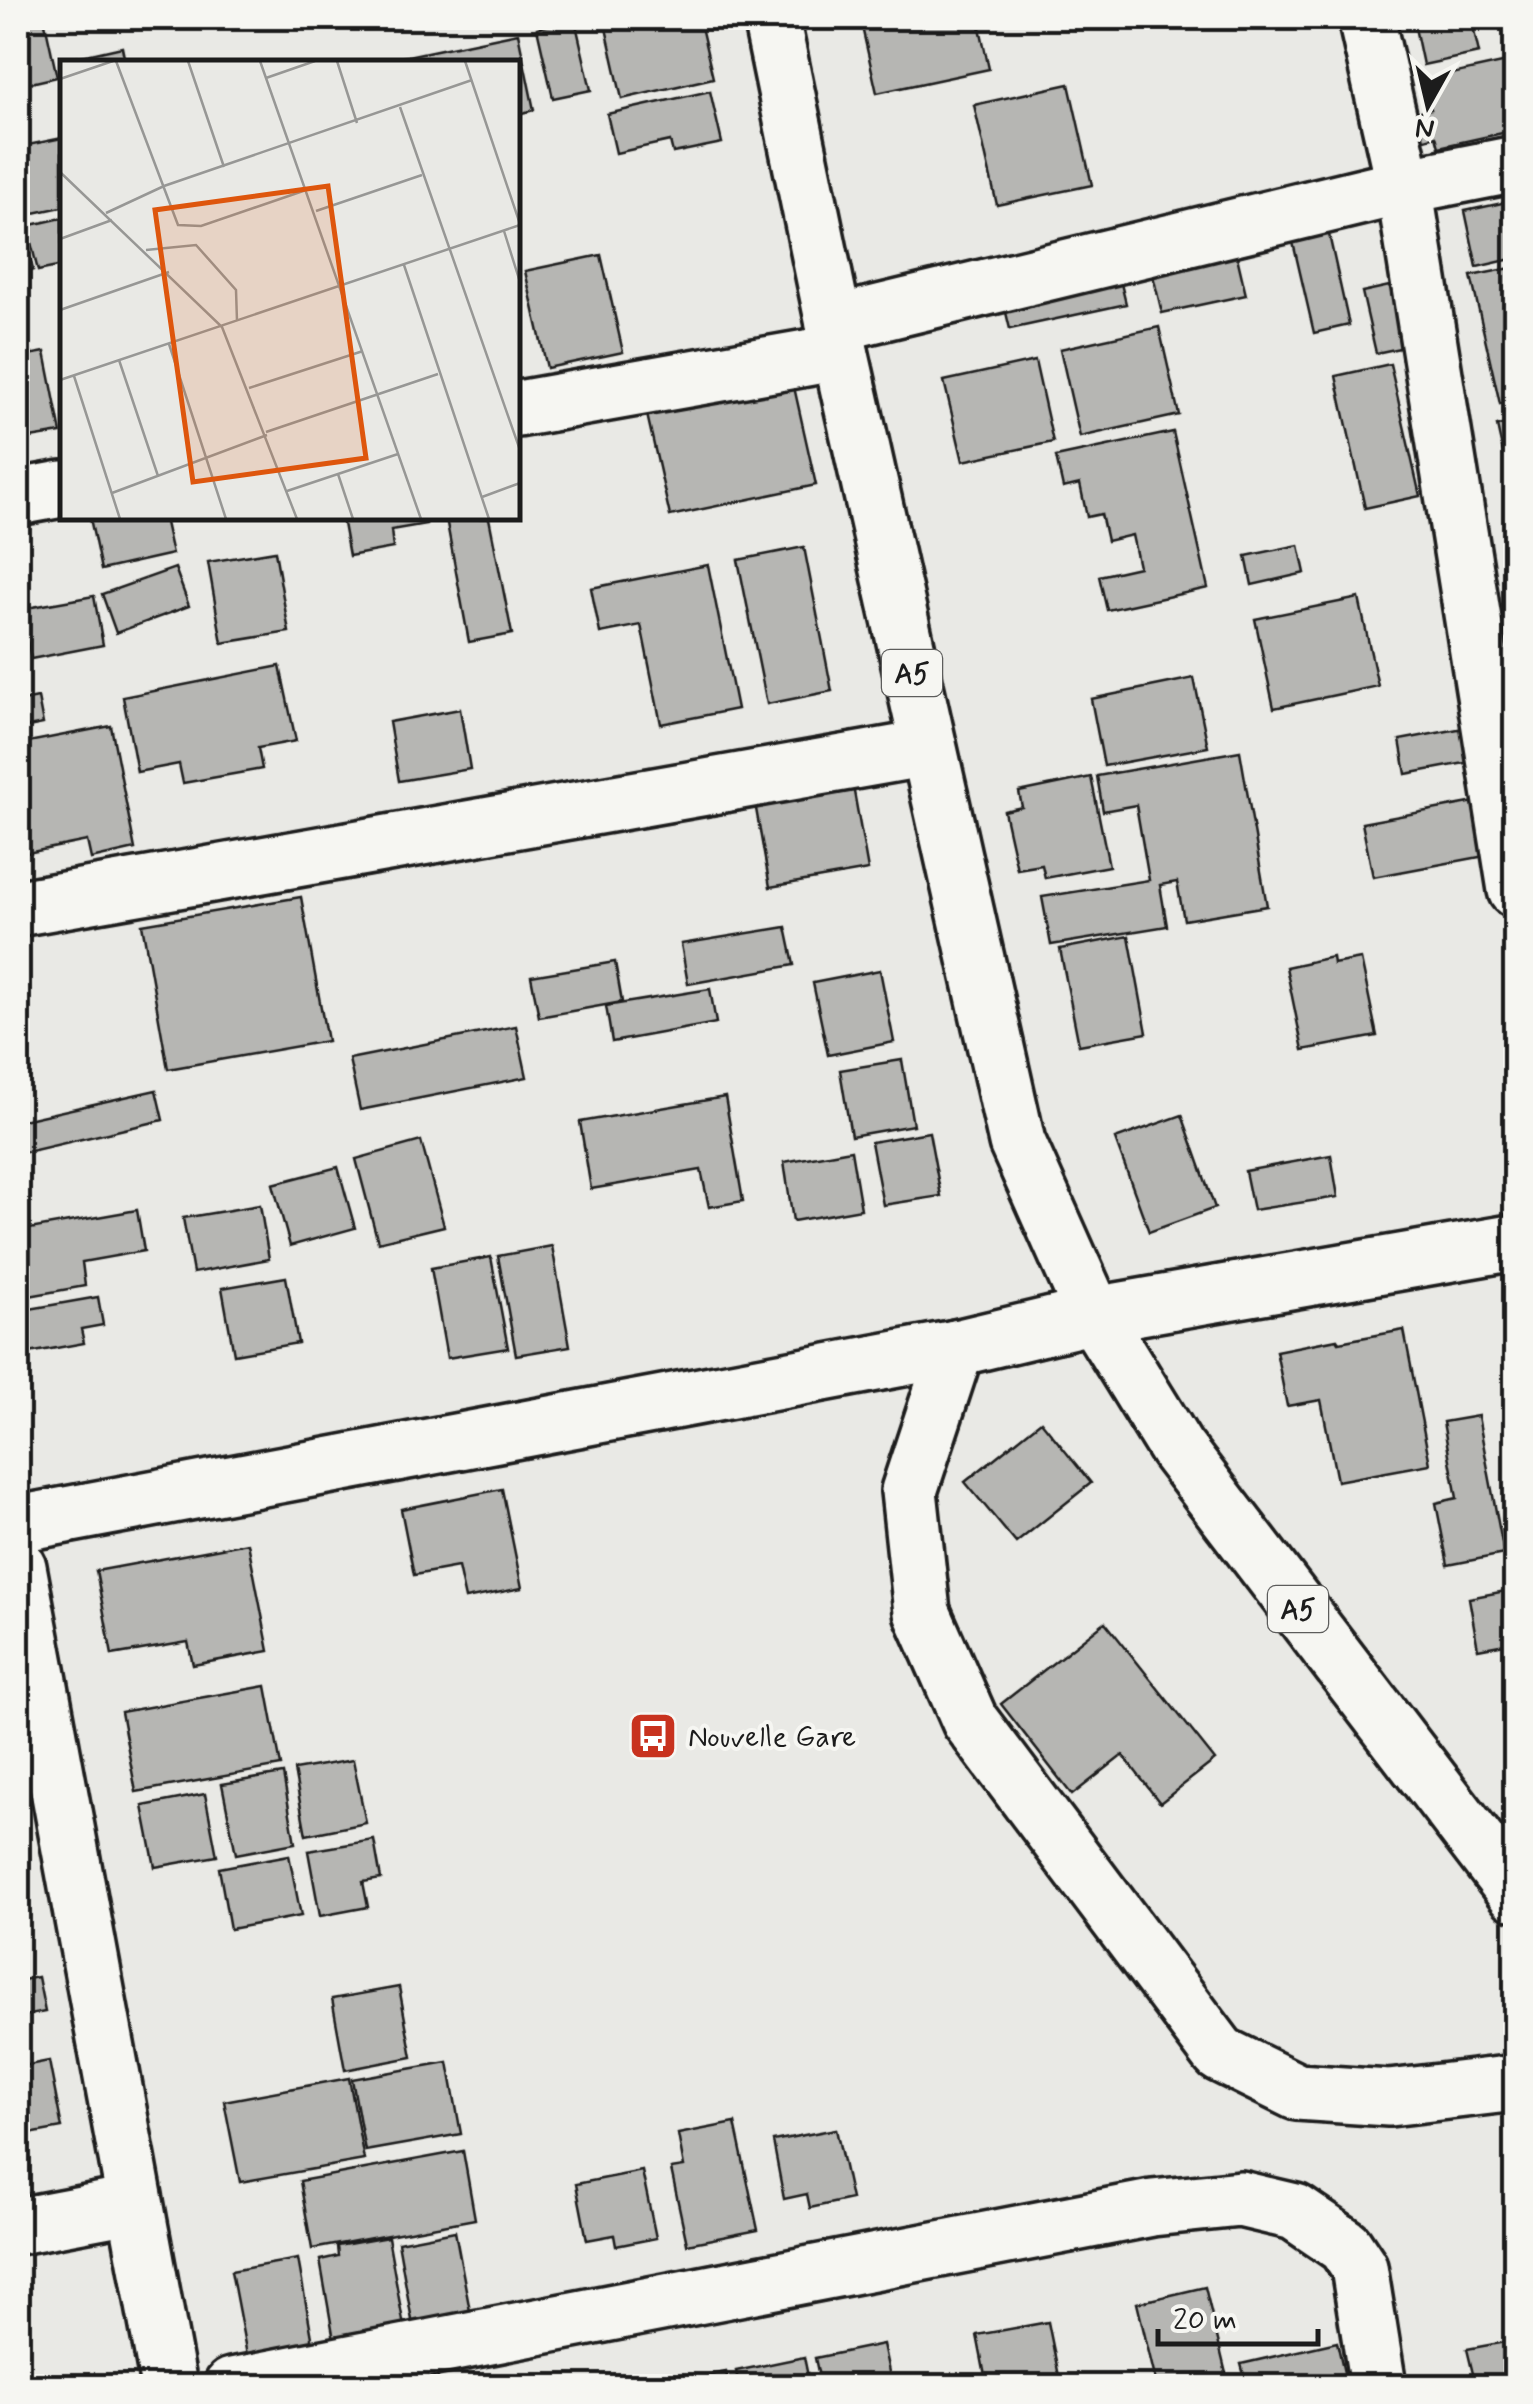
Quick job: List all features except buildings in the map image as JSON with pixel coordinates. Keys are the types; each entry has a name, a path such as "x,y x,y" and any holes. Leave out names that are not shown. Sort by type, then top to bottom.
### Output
{"street":[{"name":"A5","path":"772,18 837,338 1017,1142 1094,1315 1176,1448 1504,1863"},
{"path":"1366,18 1404,186 1516,890"},
{"path":"520,409 837,338 1404,186 1516,164"},
{"path":"18,497 60,489"},
{"path":"18,908 928,748"},
{"path":"18,1524 956,1348 1094,1315 1516,1242"},
{"path":"956,1348 909,1490 922,1612 970,1721 1220,2054 1298,2092 1390,2098 1516,2083"},
{"path":"18,1567 169,2386"},
{"path":"232,2386 1152,2208 1240,2199 1295,2212 1346,2246 1360,2267 1378,2386"},
{"path":"18,2226 135,2204"}],"place":[{"name":"Nouvelle Gare","path":"653,1736"}]}
